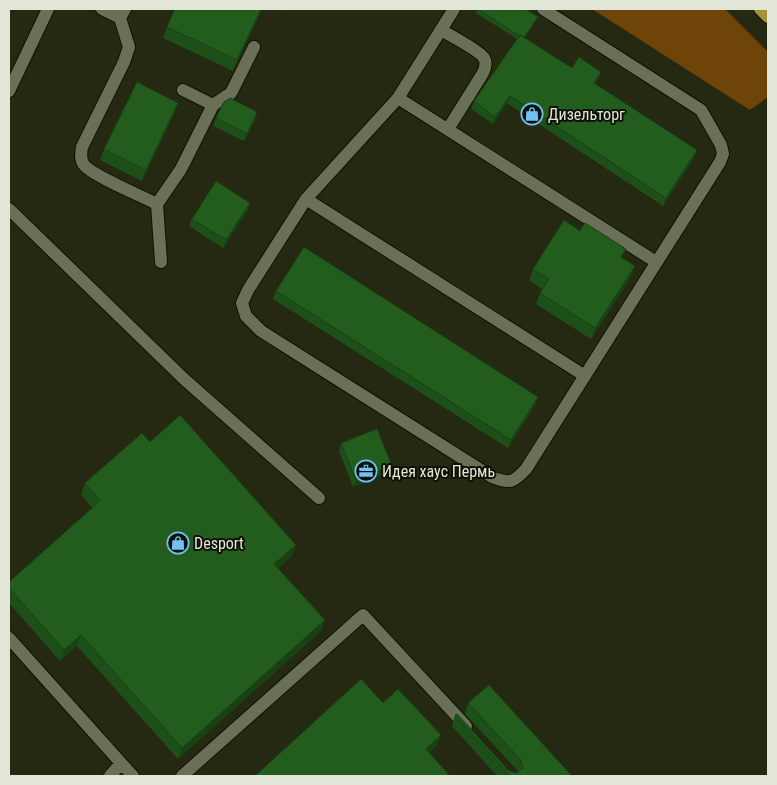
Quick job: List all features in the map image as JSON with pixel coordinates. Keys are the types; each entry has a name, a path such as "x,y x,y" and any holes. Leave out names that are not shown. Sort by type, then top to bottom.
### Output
{"main road":[{"path":"760,9 768,17"}],"street":[{"path":"9,91 48,9"},
{"path":"102,9 123,13 129,47 124,62 82,147 80,157 84,166 95,174 157,204"},
{"path":"454,9 398,98 306,199 248,290 242,303 246,316 261,331 492,477 505,482 516,480 526,468 720,162 723,154 721,146 701,110 543,9"},
{"path":"441,30 479,53 484,59 486,66 483,74 448,129"},
{"path":"161,262 157,204 181,169 213,105 231,93 254,47"},
{"path":"183,90 213,105"},
{"path":"398,98 656,262"},
{"path":"306,199 585,376"},
{"path":"9,209 184,379 319,498"},
{"path":"182,776 363,615 472,733"},
{"path":"9,638 133,776"},
{"path":"110,776 121,763"}],"shaded area":[{"path":"592,9 725,9 768,52 768,97 750,110"}],"building":[{"path":"175,9 261,9 237,60 167,27"},
{"path":"478,9 526,9 538,17 524,37 519,36"},
{"path":"520,35 572,68 579,57 601,72 594,83 697,150 666,198 510,96 495,117 474,101"},
{"path":"137,82 178,103 146,170 104,149"},
{"path":"230,98 257,112 247,134 216,118 224,102"},
{"path":"216,181 250,203 226,240 192,219"},
{"path":"564,220 580,231 585,223 626,249 621,257 635,266 595,328 540,293 549,279 533,269"},
{"path":"304,247 538,397 511,440 276,291"},
{"path":"180,415 296,545 274,564 325,620 182,748 81,635 64,650 9,588 9,582 100,501 85,483 142,433 150,442"},
{"path":"377,429 392,466 356,480 341,443"},
{"path":"361,679 383,703 398,689 441,735 426,749 450,776 255,776"},
{"path":"489,685 572,776 506,776 509,774 455,715 457,714 509,771 517,773 523,768 521,760 468,703"}],"place":[{"name":"Дизельторг","path":"532,114"},
{"name":"Идея хаус Пермь","path":"366,471"},
{"name":"Desport","path":"178,543"}]}
